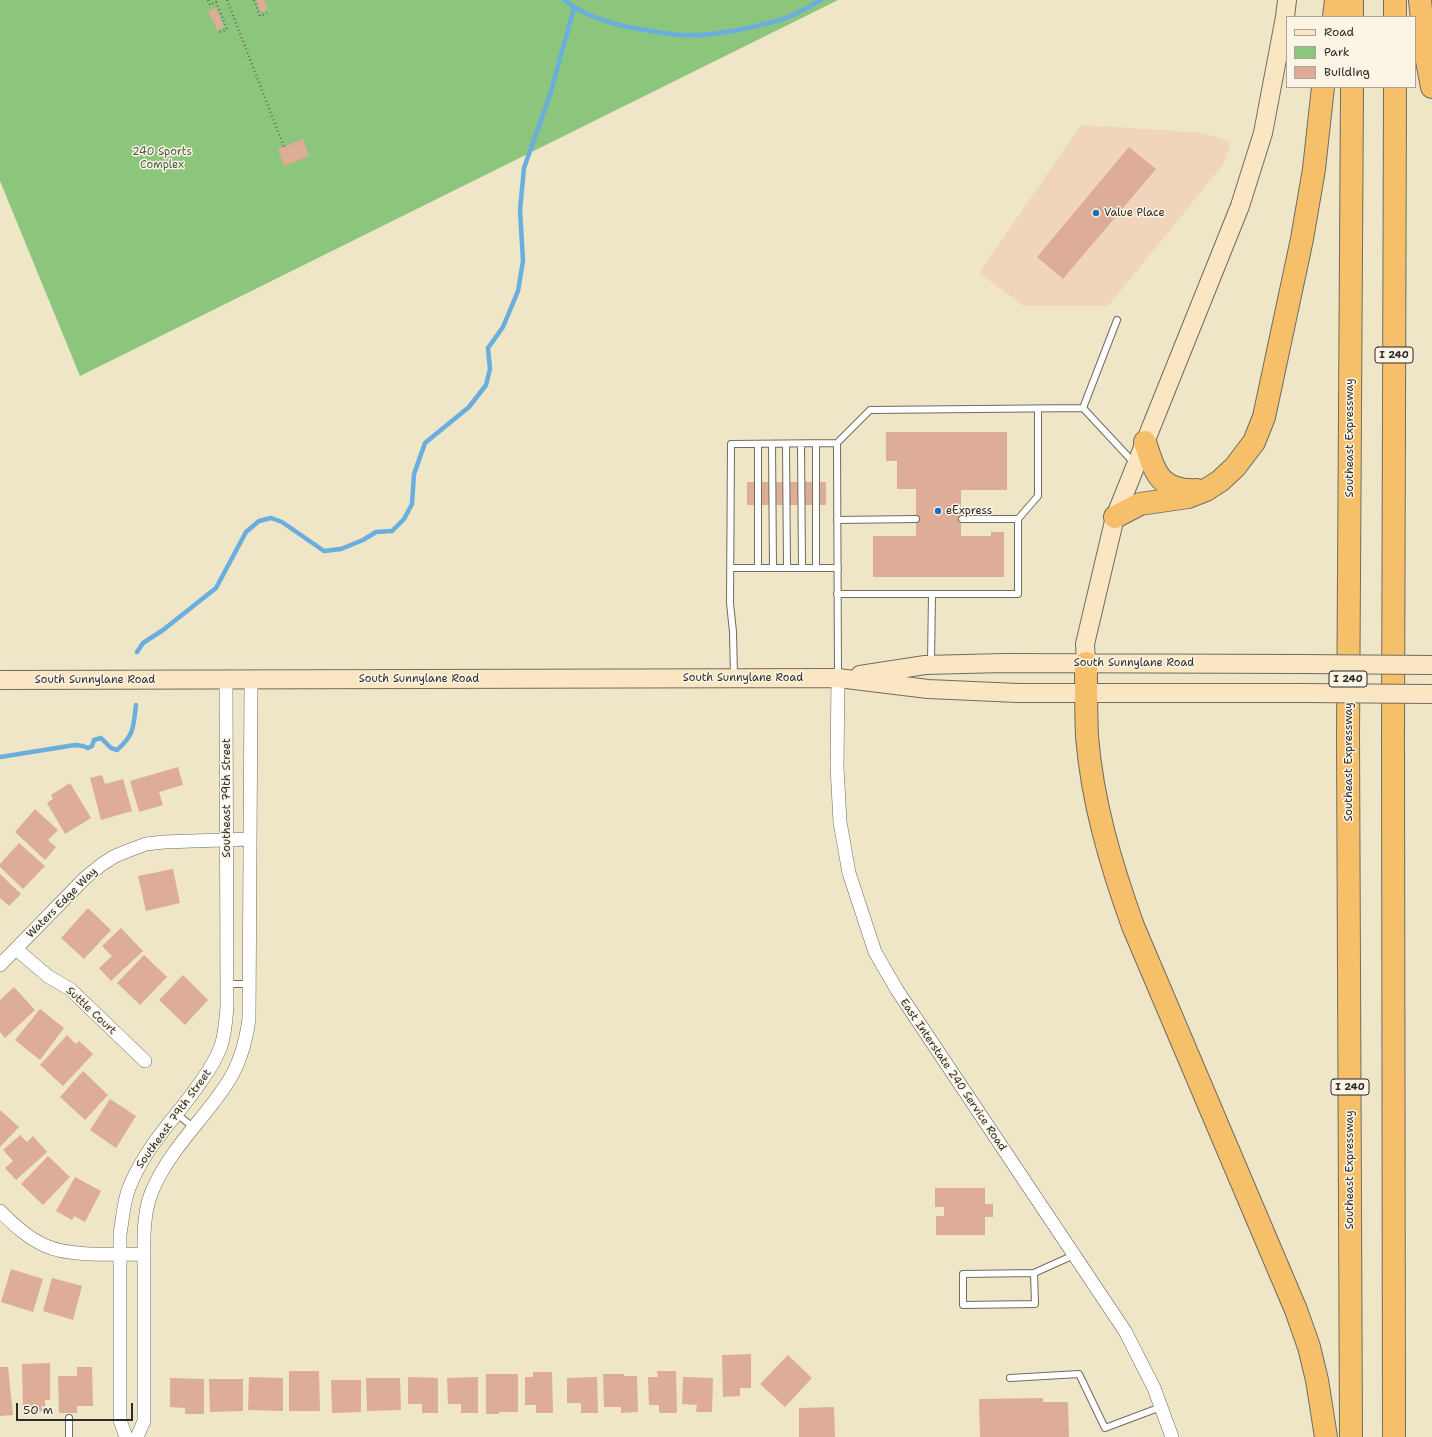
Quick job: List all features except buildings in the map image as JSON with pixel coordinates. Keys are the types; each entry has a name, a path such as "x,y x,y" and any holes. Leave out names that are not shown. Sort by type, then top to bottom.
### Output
{"highway":[{"path":"1334,16 1336,0"},
{"path":"1352,0 1352,16"},
{"path":"1395,0 1395,16"},
{"path":"1420,0 1432,88"},
{"path":"1115,517 1140,504 1188,497 1206,490 1220,481 1235,467 1254,442 1264,417 1302,239 1314,169 1323,88"},
{"name":"Southeast Expressway","path":"1351,1437 1348,698 1352,88"},
{"name":"I 240","path":"1394,1437 1393,714 1395,88"},
{"path":"1145,442 1153,467 1170,487 1182,491 1206,490"},
{"path":"1086,663 1088,736 1094,784 1103,830 1117,882 1133,926 1296,1310 1309,1348 1317,1380 1326,1437"}],"main road":[{"path":"1086,663 1085,644 1115,517 1240,206 1263,133 1287,0"},
{"name":"South Sunnylane Road","path":"838,678 931,665 1086,663 1432,665"},
{"name":"South Sunnylane Road","path":"0,680 838,678 928,689 1018,693 1432,694"}],"street":[{"name":"East Interstate 240 Service Road","path":"838,678 836,767 840,822 849,873 875,952 897,990 1125,1331 1154,1388 1172,1437"},
{"name":"Southeast 79th Street","path":"126,1437 120,1420 120,1234 124,1207 131,1182 145,1156 212,1065 221,1046 226,1026 228,840 226,680"},
{"name":"Southeast 79th Street","path":"137,1437 144,1421 144,1254 146,1211 152,1190 163,1168 229,1081 240,1058 246,1038 249,1019 251,680"},
{"name":"Waters Edge Way","path":"0,965 86,878 101,865 115,856 146,844 250,839"},
{"name":"Suttle Court","path":"16,949 49,977 70,989 145,1061"},
{"path":"0,1211 19,1229 33,1239 58,1251 77,1253 144,1254"}],"lane":[{"path":"1083,408 1117,320"},
{"path":"837,594 1018,594 1018,519 1038,496 1038,408"},
{"path":"734,678 730,568 731,444 837,443 870,410 1083,408 1136,465"},
{"path":"837,443 838,678"},
{"path":"758,444 758,568"},
{"path":"772,444 773,568"},
{"path":"786,444 787,568"},
{"path":"801,444 802,568"},
{"path":"816,444 816,568"},
{"path":"962,519 1018,519"},
{"path":"837,520 916,520"},
{"path":"730,568 838,568"},
{"path":"931,665 932,594"},
{"path":"227,984 250,984"},
{"path":"177,1114 194,1128"},
{"path":"1034,1273 1035,1304 963,1305 963,1274 1034,1273 1074,1255"},
{"path":"1010,1378 1079,1374 1106,1428 1161,1407"},
{"path":"69,1418 69,1437"}],"path":[{"path":"208,0 210,5 216,2 227,29 218,33"},
{"path":"227,0 284,147"},
{"path":"254,0 260,16 267,13"}],"shaded area":[{"path":"1081,125 1203,133 1231,142 1223,165 1108,306 1024,306 979,273"}],"green space":[{"name":"240 Sports Complex","path":"0,0 838,0 80,376 0,181"}],"waterway":[{"path":"564,0 594,17 611,23 679,35 703,35 756,26 786,18 821,0"},
{"path":"137,652 143,643 163,630 216,588 246,532 259,521 271,518 282,522 324,551 341,549 363,540 376,532 392,531 404,519 412,504 414,474 425,443 469,407 486,385 490,369 488,348 503,327 518,291 523,261 520,210 524,168 550,95 574,8"},
{"path":"0,757 75,745 88,748 92,746 94,740 101,738 111,748 117,750 130,735 136,705"}],"place":[{"name":"Value Place","path":"1096,213"},
{"name":"eExpress","path":"938,511"}]}
